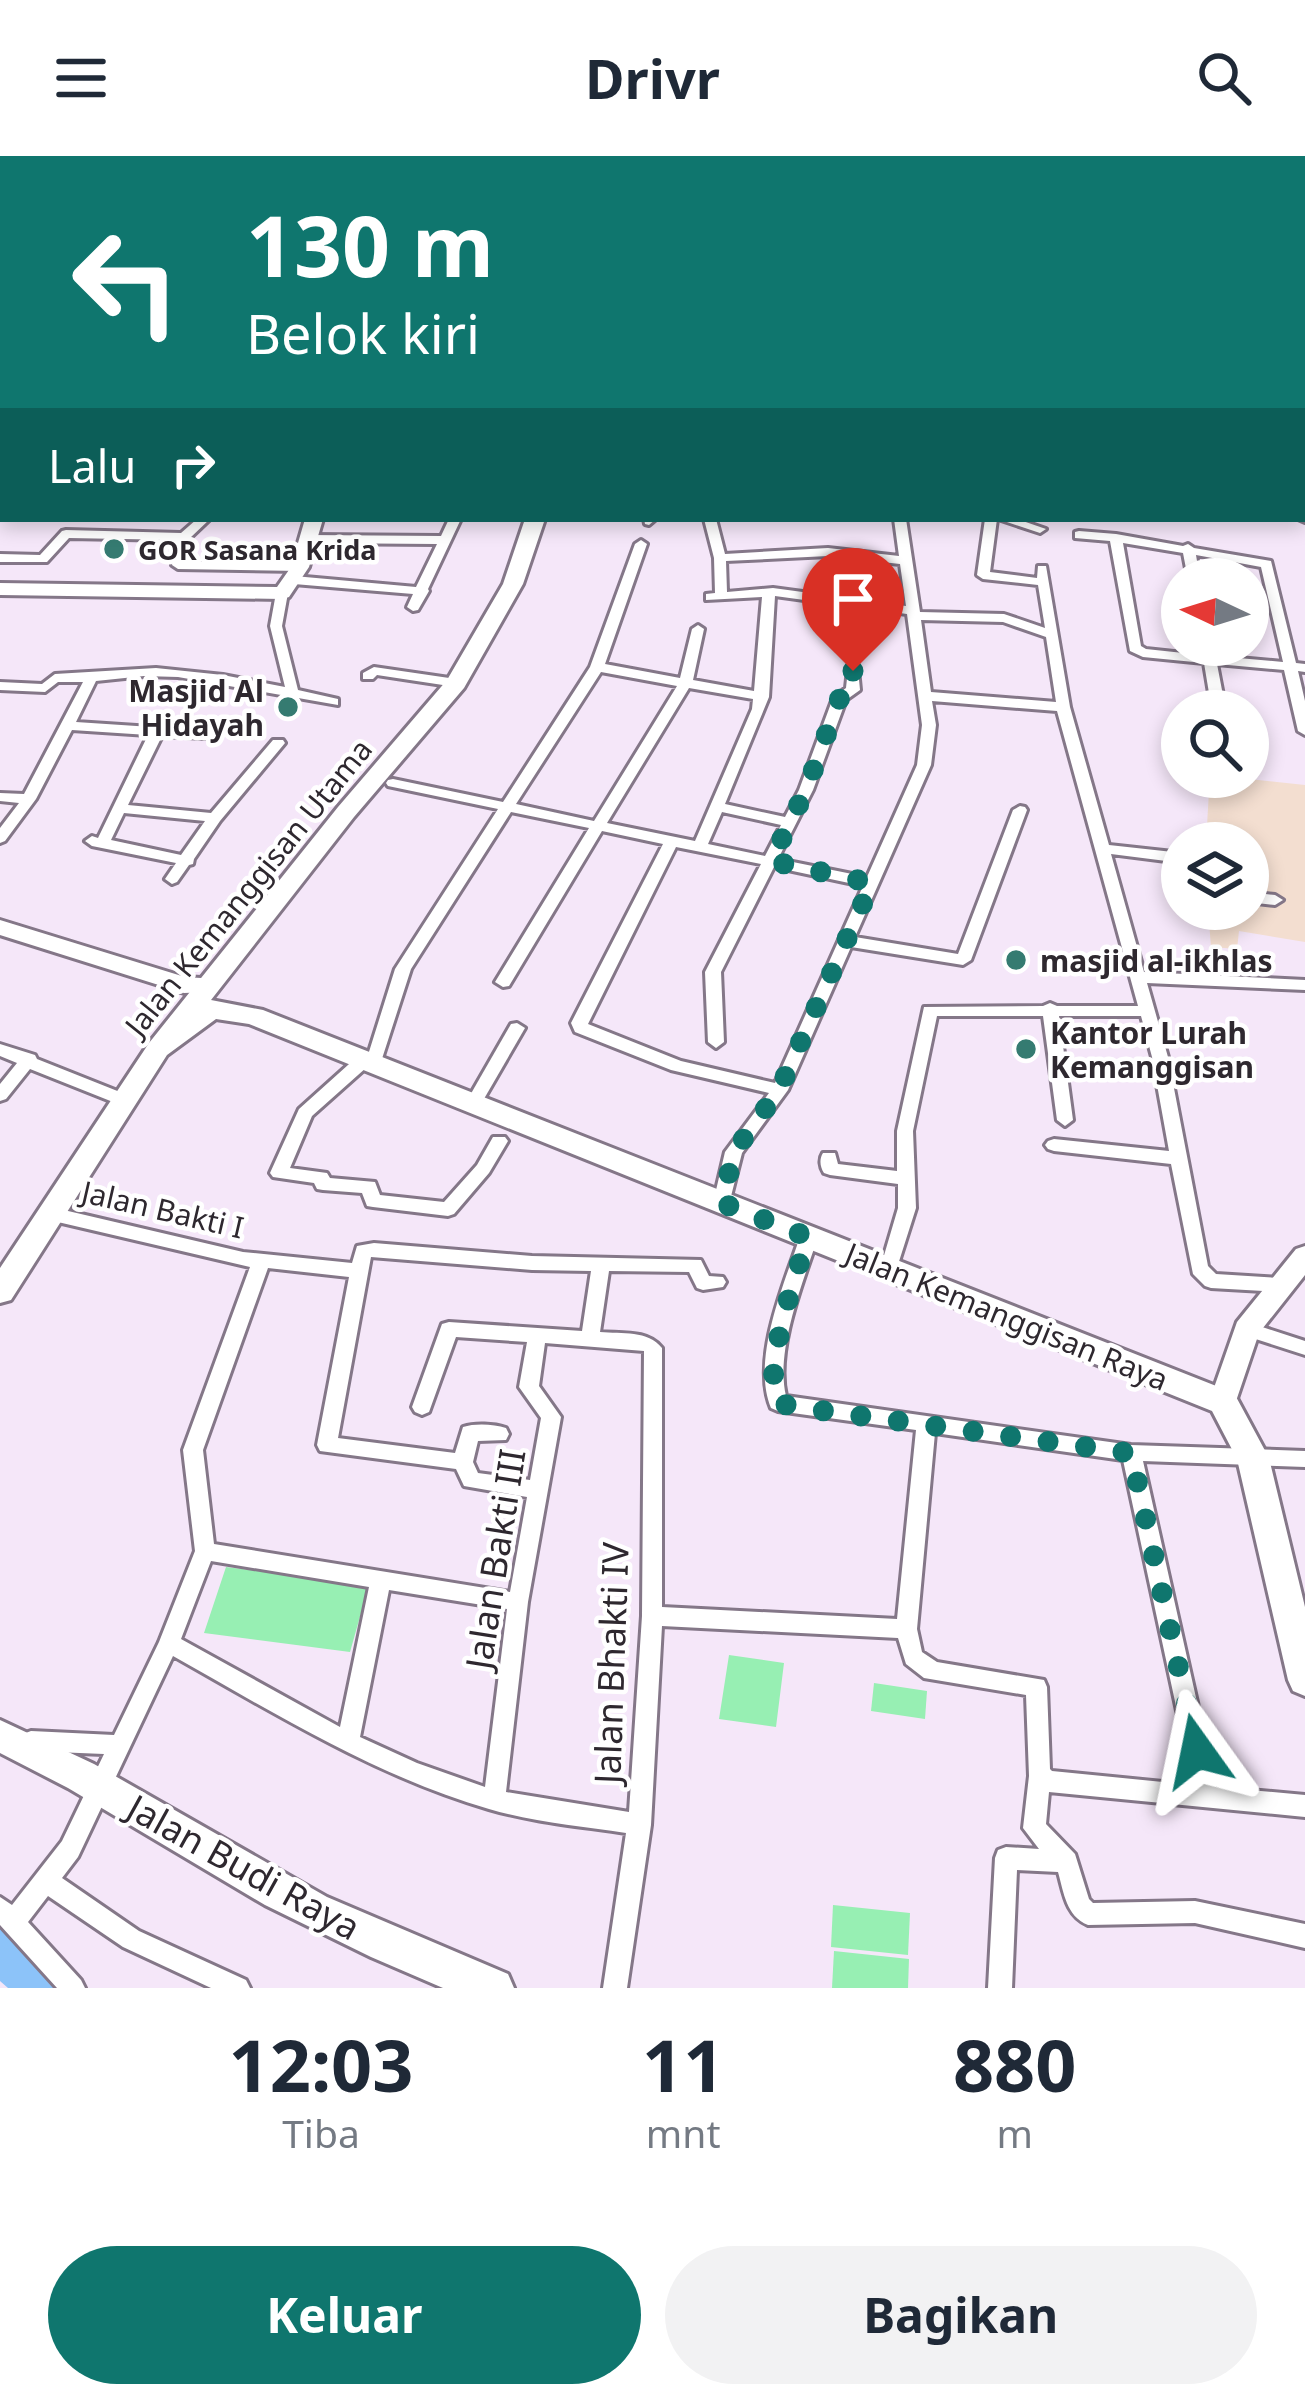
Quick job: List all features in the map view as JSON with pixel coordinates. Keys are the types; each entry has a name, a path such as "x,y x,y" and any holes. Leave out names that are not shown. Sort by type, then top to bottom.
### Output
{"main road":[{"name":"Jalan Kemanggisan Utama","path":"0,1292 196,990 456,683 513,584 534,522"},
{"name":"Jalan Kemanggisan Utama","path":"254,1016 235,1000 235,978 459,698 514,614 547,522"},
{"path":"158,1048 212,1009 254,1016"},
{"name":"Jalan Kemanggisan Raya","path":"254,1016 1223,1402"},
{"path":"1223,1402 1252,1458 1305,1680"},
{"name":"Jalan Budi Raya","path":"5,1738 100,1786 301,1902 468,1984"}],"street":[{"path":"201,522 184,537 178,565 423,591"},
{"path":"413,607 454,522"},
{"path":"711,522 720,558 716,597 771,592 915,614 1004,618 1049,634"},
{"path":"722,1203 734,1152 779,1090 924,764 929,739 925,696 900,522"},
{"path":"991,522 983,575 1041,576 1063,706 1149,1011 1175,1158 1203,1277 1295,1273"},
{"path":"1015,522 1040,529"},
{"path":"0,557 43,559 60,536 90,526 165,526 184,537"},
{"path":"292,689 276,626 311,529 446,540"},
{"path":"1079,535 1188,548 1270,567 1299,667 1305,731"},
{"path":"1116,538 1135,648 1161,653"},
{"path":"500,1141 448,1209 374,1201 369,1187 323,1184 322,1178 279,1173 304,1113 368,1062 403,969 597,667 641,544"},
{"path":"1188,548 1190,558"},
{"path":"720,558 828,551 907,561"},
{"path":"700,846 762,697 775,558"},
{"path":"0,589 292,580"},
{"path":"503,982 686,682 698,629"},
{"path":"1269,662 1299,667"},
{"path":"597,667 762,697"},
{"path":"0,838 29,800 89,682 98,676 149,671 292,689 333,702"},
{"path":"716,1042 713,972 790,823 840,698 853,690 853,671"},
{"path":"371,674 456,683"},
{"path":"0,686 45,688 58,678 89,682"},
{"path":"925,696 1063,706"},
{"path":"68,726 207,734"},
{"path":"157,731 97,841 188,861"},
{"path":"172,879 214,818 278,743"},
{"path":"393,783 872,883"},
{"path":"0,797 29,800"},
{"path":"717,807 790,823"},
{"path":"119,808 214,818"},
{"path":"846,941 963,960 1020,810"},
{"path":"672,840 579,1023 581,1028 677,1066 779,1090"},
{"path":"1104,849 1161,856"},
{"path":"1269,899 1275,900"},
{"path":"0,926 196,990"},
{"path":"1140,977 1305,985"},
{"path":"1050,1008 1065,1120"},
{"path":"889,1269 907,1208 905,1131 929,1012 1149,1011"},
{"path":"473,1104 517,1028"},
{"path":"0,1050 124,1100"},
{"path":"0,1095 28,1059"},
{"path":"1054,1145 1175,1158"},
{"path":"830,1157 830,1169 904,1178"},
{"name":"Jalan Bakti I","path":"51,1214 260,1262 358,1271"},
{"path":"808,1237 775,1358 778,1403 926,1428 1131,1453 1305,1459"},
{"path":"463,1462 327,1445 361,1255 368,1250 695,1265 700,1280 717,1282"},
{"path":"73,1988 8,1914 48,1882 70,1850 169,1643 205,1552 194,1450 260,1262"},
{"path":"422,1407 446,1330 590,1338 601,1264"},
{"path":"1223,1402 1247,1329 1295,1273"},
{"path":"1247,1329 1305,1348"},
{"name":"Jalan Bakti III","path":"494,1800 518,1602 551,1417 529,1387 537,1336"},
{"name":"Jalan Bhakti IV","path":"590,1338 646,1343 654,1356 652,1616 640,1825 615,1988"},
{"path":"926,1428 907,1629 913,1658 932,1671 1038,1690 1040,1778 1034,1828 1067,1862 1079,1905 1088,1914 1195,1912 1305,1936"},
{"path":"499,1434 470,1433 463,1462 466,1478 538,1490"},
{"path":"1131,1453 1206,1794"},
{"path":"205,1552 518,1602"},
{"path":"348,1742 381,1579"},
{"path":"652,1616 907,1629"},
{"path":"169,1643 348,1742 494,1800 640,1825"},
{"path":"5,1738 120,1745"},
{"path":"1040,1778 1305,1806"},
{"path":"1000,1988 1006,1858 1067,1862"},
{"path":"48,1882 131,1939 238,1988"}],"shaded area":[{"path":"1269,781 1305,785 1305,942 1239,931 1237,949 1211,947 1210,930 1269,930 1269,822 1207,822 1209,798 1269,798"}],"green space":[{"path":"226,1567 369,1585 350,1652 204,1633"},
{"path":"729,1655 784,1663 776,1727 719,1719"},
{"path":"874,1683 927,1691 925,1719 871,1711"},
{"path":"833,1905 910,1913 908,1955 831,1947"},
{"path":"834,1951 909,1959 908,1988 832,1988"}],"water":[{"path":"0,1912 72,1988 8,1988 0,1981"}],"place":[{"name":"GOR Sasana Krida","path":"114,549"},
{"name":"Masjid Al Hidayah","path":"288,707"},
{"name":"masjid al-ikhlas","path":"1016,960"},
{"name":"Kantor Lurah Kemanggisan","path":"1026,1049"}],"route":[{"path":"853,671 853,690 842,692 806,790 771,861 872,883 779,1090 734,1152 722,1203 808,1237 775,1358 774,1397 778,1403 796,1407 926,1428 1131,1453 1197,1751"}]}
